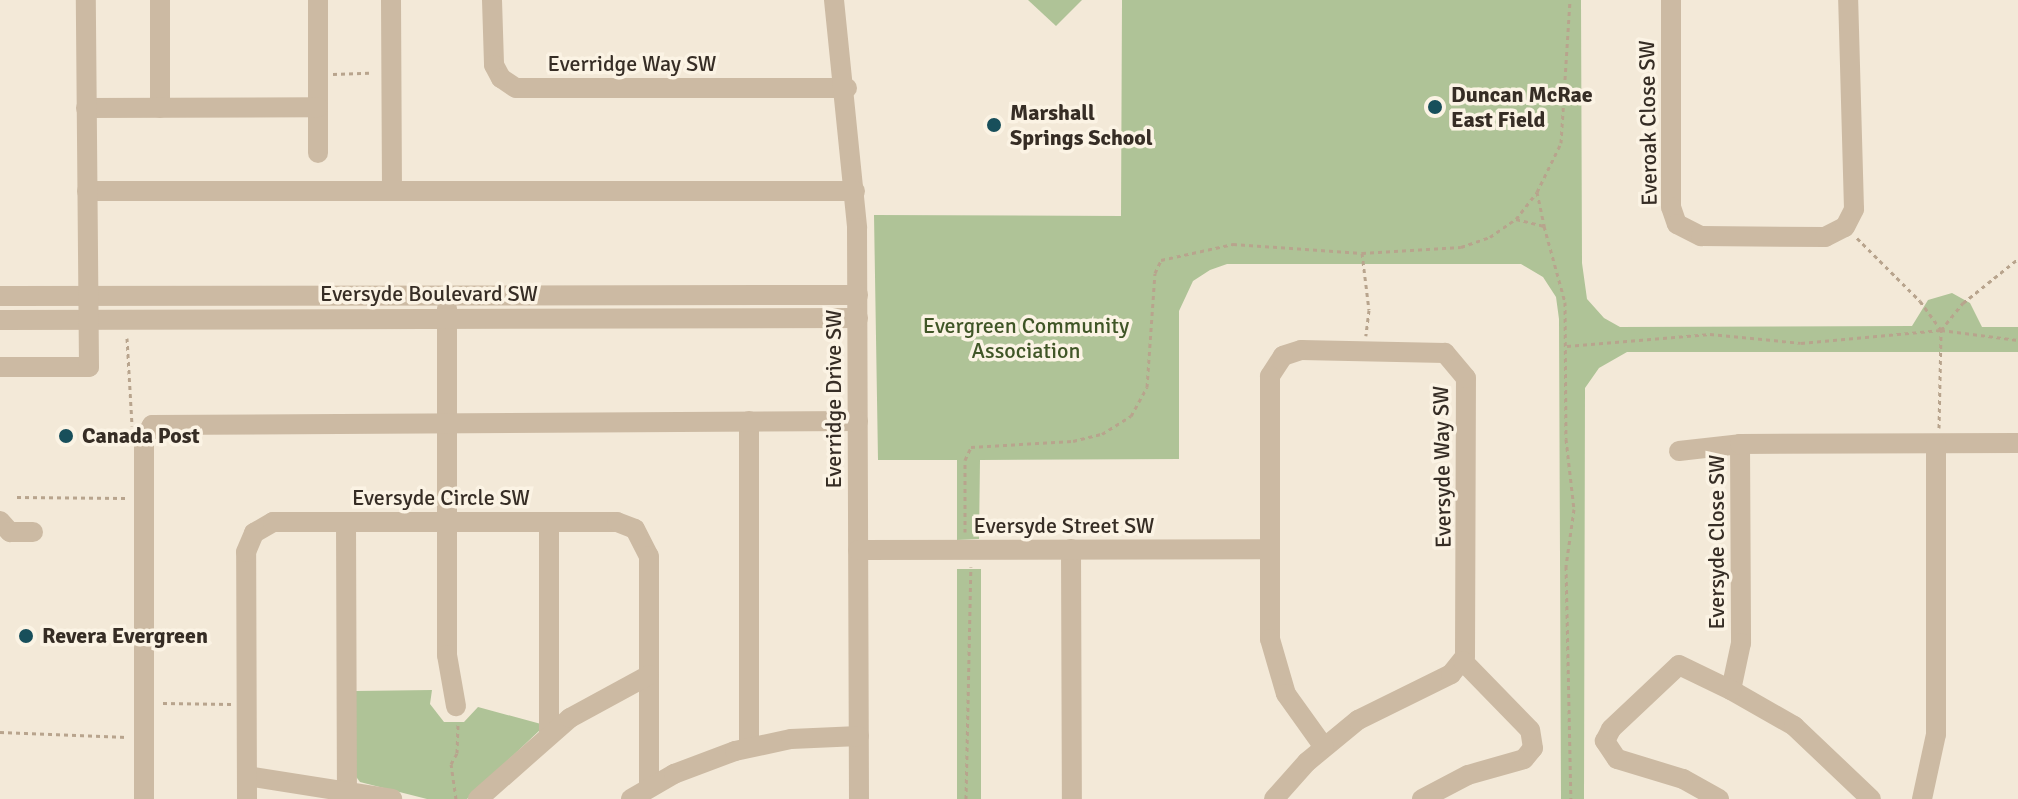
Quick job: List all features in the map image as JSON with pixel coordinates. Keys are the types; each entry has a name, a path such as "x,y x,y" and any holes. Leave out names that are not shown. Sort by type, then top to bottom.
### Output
{"street":[{"path":"0,367 89,367 86,0"},
{"path":"160,0 160,108"},
{"path":"318,0 318,153"},
{"path":"391,0 392,191"},
{"name":"Everridge Way SW","path":"492,0 494,65 501,78 516,88 847,88"},
{"name":"Everridge Drive SW","path":"834,0 847,88 855,191 859,799"},
{"name":"Everoak Close SW","path":"1671,0 1671,207 1677,224 1701,236 1825,237 1845,227"},
{"path":"1845,227 1854,209 1848,0"},
{"path":"86,108 318,107"},
{"path":"87,191 855,191"},
{"name":"Eversyde Boulevard SW","path":"0,296 858,295"},
{"path":"447,296 447,664 456,706"},
{"name":"Eversyde Boulevard SW","path":"0,320 858,318"},
{"name":"Eversyde Way SW","path":"1324,747 1293,707 1278,673 1270,639 1272,370 1283,356 1301,350 1437,351 1452,356 1465,374 1467,647 1463,661"},
{"path":"749,421 749,747"},
{"path":"144,799 144,439 152,425 858,421"},
{"name":"Eversyde Close SW","path":"1731,690 1741,643 1740,444 2018,443"},
{"path":"1679,451 1740,444"},
{"path":"1922,799 1936,734 1936,444"},
{"path":"0,521 10,532 33,532"},
{"name":"Eversyde Circle SW","path":"247,799 250,539 273,522 617,522 643,536 649,556 649,787"},
{"path":"346,522 347,789"},
{"path":"549,522 549,734"},
{"path":"1071,549 1072,799"},
{"name":"Eversyde Street SW","path":"858,550 1269,549"},
{"path":"1274,799 1324,747 1378,707 1451,674 1463,661 1530,730 1533,748 1524,759 1468,775 1422,799"},
{"path":"1719,799 1683,779 1617,759 1608,749 1611,729 1679,665 1794,726 1871,799"},
{"path":"478,799 549,734 649,675"},
{"path":"631,799 649,787 749,747 859,736"},
{"path":"247,776 347,789 392,799"}],"path":[{"path":"966,799 971,695 966,451 983,444 1073,441 1102,434 1118,426 1142,400 1151,366 1155,273 1161,260 1233,244 1362,253 1461,247 1490,237 1516,219 1553,164 1565,124 1570,0"},
{"path":"319,75 369,73"},
{"path":"1537,192 1562,289 1567,346 1566,439 1574,509 1566,566 1571,799"},
{"path":"1516,219 1544,226"},
{"path":"1845,227 1920,301 1941,330"},
{"path":"1362,253 1369,310 1366,351"},
{"path":"1936,444 1941,330 1963,303 2018,259"},
{"path":"1567,346 1710,334 1801,343 1941,330 1965,337 2018,340"},
{"path":"127,334 132,440"},
{"path":"17,497 130,498"},
{"path":"145,703 247,703"},
{"path":"456,706 457,753 451,764 456,799"},
{"path":"0,732 128,737"}],"green space":[{"path":"1028,0 1082,0 1056,26"},
{"name":"Evergreen Community Association","path":"1122,0 1581,0 1582,263 1587,299 1604,318 1620,327 1912,326 1928,300 1952,293 1970,303 1982,327 2018,327 2018,352 1627,352 1599,368 1585,388 1584,799 1561,799 1559,319 1556,297 1543,277 1521,264 1227,264 1210,270 1193,281 1179,311 1179,459 980,460 979,539 957,540 957,460 878,460 874,215 1121,216"},
{"path":"957,569 981,569 981,799 957,799"},
{"path":"432,690 430,704 444,722 464,722 478,707 541,724 541,729 467,799 427,799 360,782 354,774 356,691"}],"place":[{"name":"Duncan McRae East Field","path":"1435,107"},
{"name":"Marshall Springs School","path":"994,125"},
{"name":"Canada Post","path":"66,436"},
{"name":"Revera Evergreen","path":"26,636"}]}
